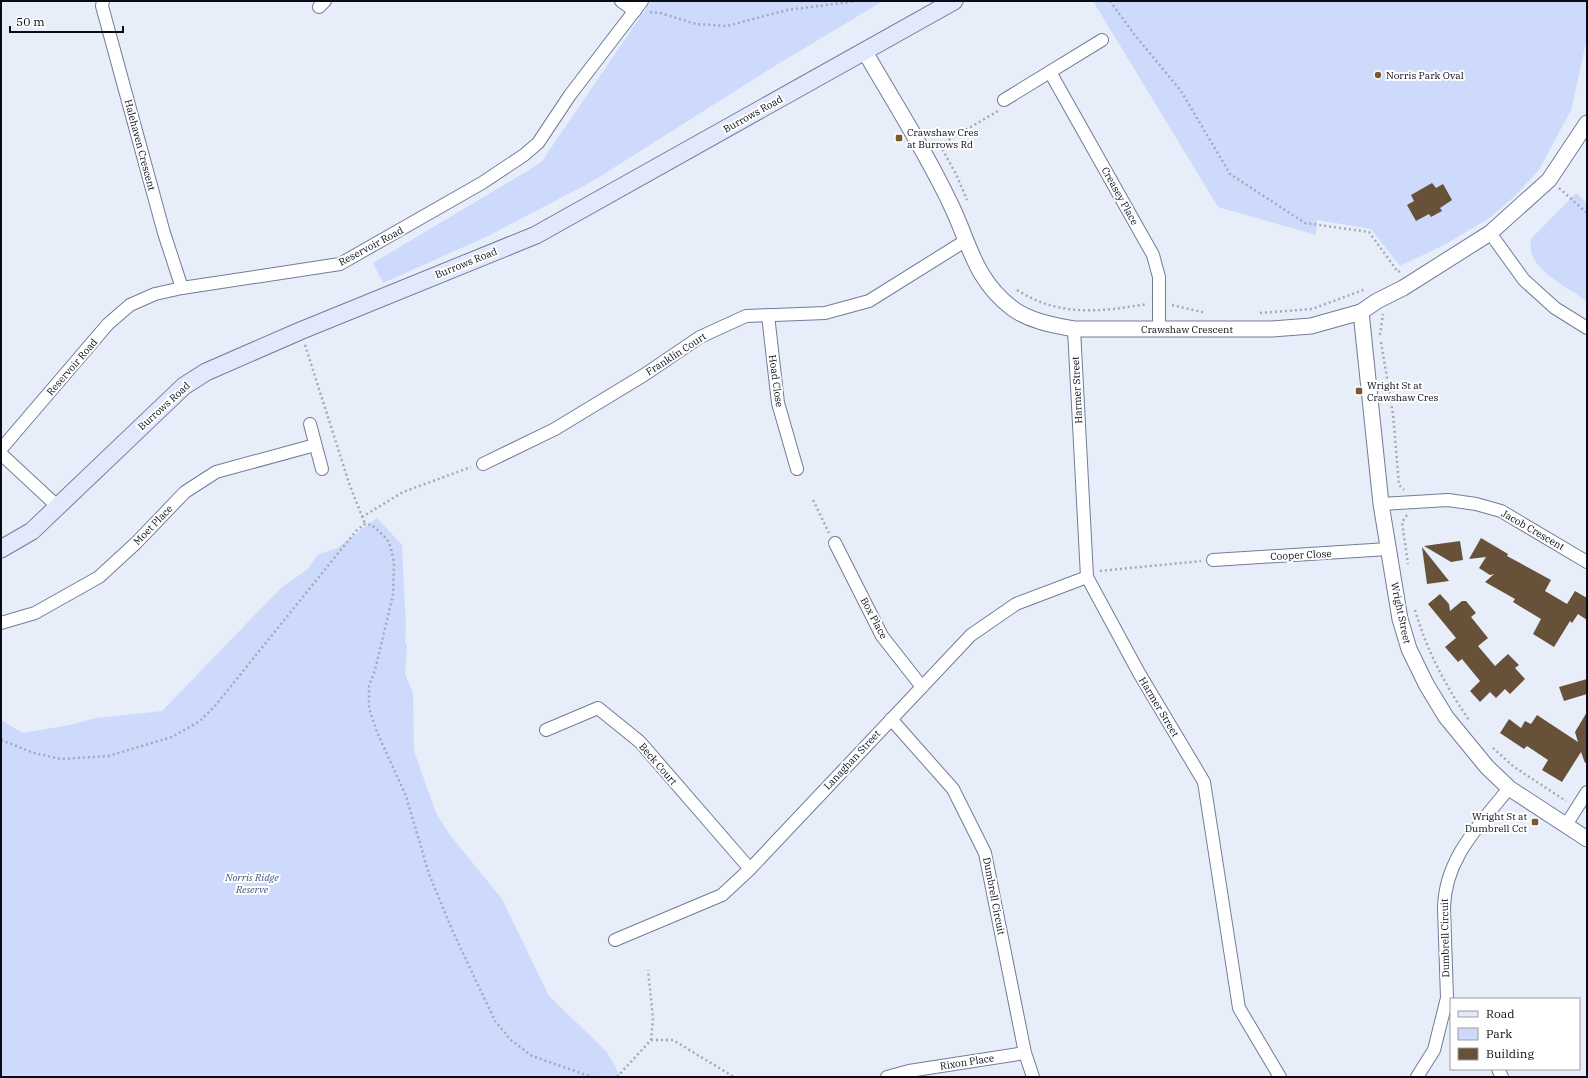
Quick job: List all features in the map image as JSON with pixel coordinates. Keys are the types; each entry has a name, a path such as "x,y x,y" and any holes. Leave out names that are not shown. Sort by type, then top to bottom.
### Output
{"main road":[{"name":"Burrows Road","path":"1,549 32,531 184,386 206,372 300,331 536,235 954,1"}],"street":[{"name":"Halehaven Crescent","path":"103,1 102,6 164,233 182,288"},
{"path":"621,1 638,6"},
{"name":"Reservoir Road","path":"1,449 108,324 130,305 155,294 182,288 340,264 482,183 524,155 538,143 570,95 638,6"},
{"path":"1002,105 1050,72 1102,40"},
{"name":"Crawshaw Crescent","path":"865,52 952,205 972,259 983,278 1012,308 1044,323 1074,329 1272,329 1311,326 1361,312 1377,301 1403,288 1490,233 1549,180 1587,123"},
{"name":"Creasey Place","path":"1050,72 1153,255 1158,277 1159,329"},
{"path":"1490,233 1524,280 1555,308 1587,328"},
{"name":"Franklin Court","path":"483,464 555,429 644,375 700,337 746,316 825,313 869,301 965,241"},
{"name":"Wright Street","path":"1361,312 1381,504 1400,619 1409,649 1426,684 1446,716 1487,767 1509,788 1587,839"},
{"name":"Hoad Close","path":"768,315 778,403 797,469"},
{"name":"Harmer Street","path":"1074,329 1092,574 1139,673 1204,782 1239,1008 1280,1077"},
{"path":"310,424 322,469"},
{"name":"Moet Place","path":"1,623 35,613 99,577 136,543 185,492 216,472 315,445"},
{"path":"1,454 57,506"},
{"name":"Jacob Crescent","path":"1381,504 1448,500 1476,504 1501,511 1587,562"},
{"name":"Box Place","path":"833,540 882,636 922,687"},
{"name":"Cooper Close","path":"1213,560 1388,549"},
{"name":"Lanaghan Street","path":"615,940 722,895 750,869 971,635 1016,604 1092,574"},
{"name":"Beck Court","path":"546,730 598,708 640,742 750,869"},
{"name":"Dumbrell Circuit","path":"891,719 953,789 985,853 1025,1053 1033,1077"},
{"name":"Dumbrell Circuit","path":"1417,1077 1434,1050 1446,1025 1447,998 1444,894 1449,876 1462,848 1509,788"},
{"path":"1566,825 1587,792"},
{"name":"Rixon Place","path":"887,1077 909,1071 1025,1053"}],"path":[{"path":"638,6 696,24 727,26 787,10 857,1"},
{"path":"1110,1 1134,34 1181,90 1230,174 1305,223 1369,232 1398,272 1405,268"},
{"path":"924,154 1002,105"},
{"path":"940,145 956,174 968,203"},
{"path":"1549,180 1587,213"},
{"path":"1010,286 1029,298 1056,308 1103,312 1168,304 1210,314"},
{"path":"1253,313 1312,309 1369,288 1377,301 1383,314 1380,335 1393,414 1399,485 1407,494 1408,502 1409,512 1402,522 1408,567"},
{"path":"300,331 349,483 365,524"},
{"path":"362,517 403,492 463,469 483,464"},
{"path":"813,500 833,540"},
{"path":"1,740 34,753 61,759 108,756 172,737 190,727 215,706 347,541 365,524 372,524 387,539 391,548 394,563 393,595 376,670 369,686 369,708 377,732 406,796 429,874 453,932 495,1021 511,1040 532,1056 592,1077"},
{"path":"1092,574 1201,561"},
{"path":"1413,604 1435,664 1453,697 1471,722"},
{"path":"1489,745 1514,768 1564,802 1574,800 1579,804"},
{"path":"617,1077 651,1040 652,1018 648,970"},
{"path":"651,1040 673,1040 734,1077"}],"green space":[{"path":"651,1 883,1 773,67 593,181 486,237 383,283 373,263 542,161"},
{"path":"1093,1 1587,1 1587,37 1572,108 1539,170 1517,194 1491,217 1446,244 1400,266 1371,229 1317,220 1316,235 1218,207"},
{"path":"1576,193 1587,203 1587,301 1555,280 1540,267 1534,259 1531,250 1531,239"},
{"name":"Norris Ridge Reserve","path":"377,518 402,545 406,627 405,643 407,644 405,674 413,693 414,751 436,813 450,835 502,899 549,996 607,1052 621,1077 1,1077 1,720 23,733 70,725 96,718 162,711 281,588 308,569 317,555 337,548"}],"building":[{"path":"1432,183 1436,188 1443,184 1452,200 1440,208 1442,211 1431,217 1429,214 1416,221 1407,205 1414,201 1411,195"},
{"path":"1481,538 1508,554 1507,556 1551,580 1545,591 1567,604 1575,591 1587,598 1587,620 1578,614 1572,623 1570,621 1554,647 1533,634 1541,619 1513,602 1515,599 1485,582 1494,574 1490,575 1479,568 1486,557 1469,559"},
{"path":"1460,541 1463,560 1451,562 1424,546"},
{"path":"1422,547 1449,581 1427,584"},
{"path":"1440,594 1449,604 1450,611 1462,601 1466,601 1476,613 1471,617 1488,638 1478,646 1495,666 1508,654 1519,665 1515,668 1525,679 1510,694 1505,689 1496,698 1490,692 1480,702 1470,691 1480,681 1462,659 1458,662 1445,647 1456,638 1428,604"},
{"path":"1587,679 1587,694 1564,701 1559,687"},
{"path":"1587,712 1587,762 1585,763 1581,752 1562,782 1542,770 1548,760 1527,746 1524,749 1500,733 1509,719 1521,728 1525,721 1531,724 1537,715 1578,742 1575,732"}],"place":[{"name":"Norris Park Oval","path":"1378,75"},
{"name":"Crawshaw Cres at Burrows Rd","path":"899,138"},
{"name":"Wright St at Crawshaw Cres","path":"1359,391"},
{"name":"Wright St at Dumbrell Cct","path":"1535,822"}]}
